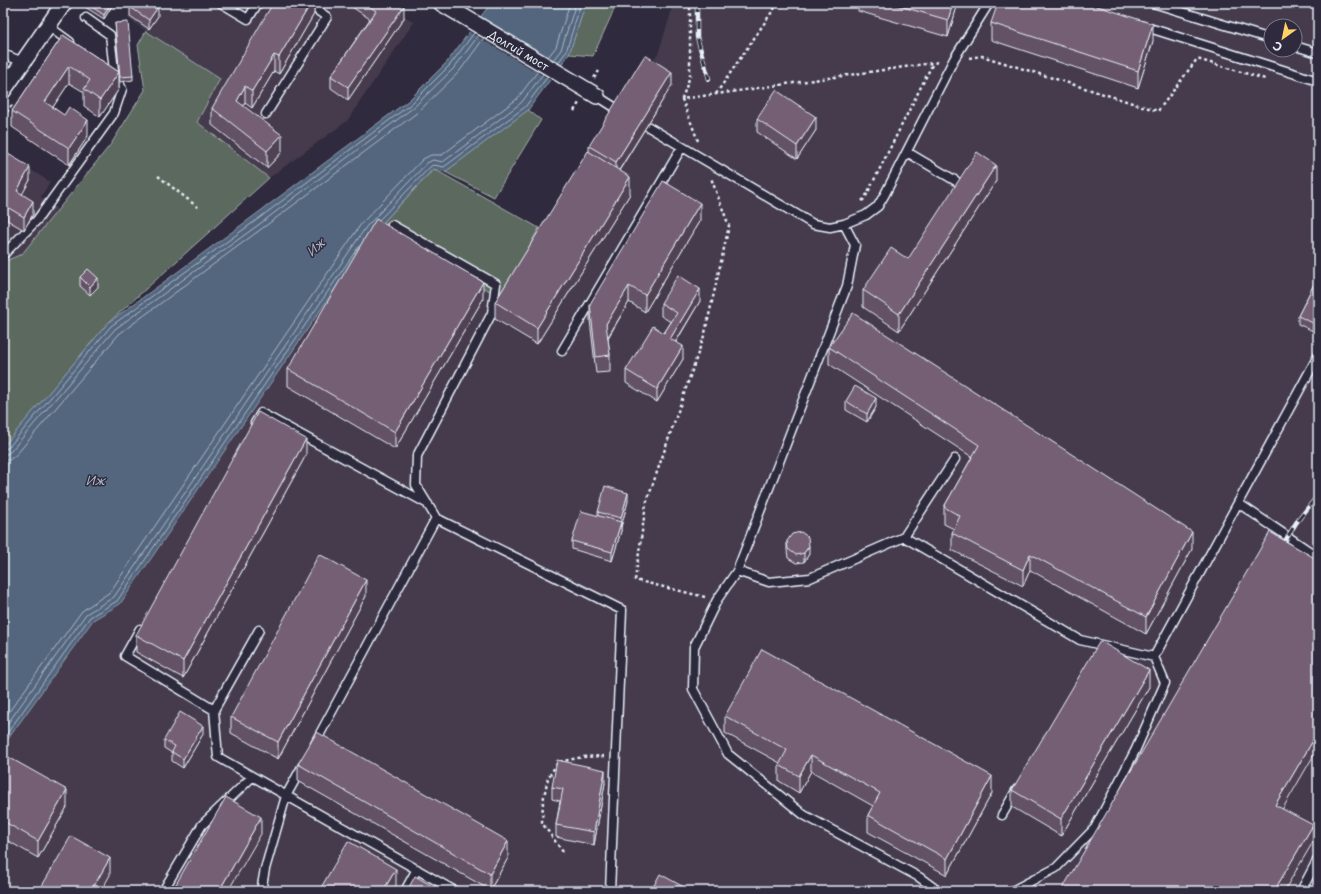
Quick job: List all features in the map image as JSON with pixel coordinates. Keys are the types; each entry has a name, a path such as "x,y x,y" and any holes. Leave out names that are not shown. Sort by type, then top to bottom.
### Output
{"street":[{"path":"3,91 64,3"},
{"name":"Долгий мост","path":"441,3 597,96"}],"lane":[{"path":"221,3 248,19 258,3"},
{"path":"266,114 327,17 307,3"},
{"path":"647,126 813,224 830,227 844,224 866,215 878,206 954,59 989,3"},
{"path":"1153,3 1263,37"},
{"path":"3,255 37,220 114,113 122,89 114,71 110,35 86,18"},
{"path":"1132,22 1318,81"},
{"path":"48,26 78,47"},
{"path":"1303,48 1318,53"},
{"path":"3,54 23,62"},
{"path":"102,63 114,71"},
{"path":"597,96 619,110"},
{"path":"562,351 682,147"},
{"path":"907,152 956,182"},
{"path":"844,224 856,245 847,286 737,571 717,600 694,647 693,689 728,754 804,815 918,877 938,891"},
{"path":"392,225 496,284 492,313 416,456 416,485 436,518 622,610 610,891"},
{"path":"1012,891 1056,868 1095,828 1136,749 1164,683 1154,657 1318,356"},
{"path":"249,434 261,413 428,504"},
{"path":"737,571 769,582 810,578 904,537 956,459"},
{"path":"1238,503 1318,557"},
{"path":"261,891 265,868 286,796 436,518"},
{"path":"904,537 1080,640 1099,649 1154,657"},
{"path":"144,621 125,656 214,710"},
{"path":"259,630 214,710 218,757 455,891"},
{"path":"163,891 202,825 252,776"},
{"path":"1002,815 1022,781"},
{"path":"1301,891 1318,859"},
{"path":"405,891 417,869"}],"path":[{"path":"3,15 9,3"},
{"path":"690,3 690,76 682,99 729,226 705,334 646,504 635,580 717,600"},
{"path":"716,94 778,3"},
{"path":"682,99 982,56 1158,111 1196,59 1266,79"},
{"path":"859,203 865,198 933,63"},
{"path":"158,176 200,209"},
{"path":"563,852 542,823 543,801 548,778 558,762 583,757 616,755"}],"shaded area":[{"path":"136,3 384,3 414,22 347,121 269,178 197,122 220,79 127,18"},
{"path":"674,3 1318,3 1318,891 3,891 3,746 93,620 120,604 373,233 502,297 539,228 589,158 645,68 658,54"},
{"path":"3,152 50,182 41,197 58,210 22,254 3,262"}],"green space":[{"path":"586,3 617,3 593,56 569,54"},
{"path":"146,31 220,79 197,122 269,178 108,323 3,447 3,262 22,254 111,144 145,90 138,45"},
{"path":"528,110 541,120 494,197 445,172"},
{"path":"434,169 539,228 502,297 373,233"}],"water":[{"name":"Иж","path":"491,3 586,3 569,54 528,110 445,172 433,169 373,233 120,604 93,620 3,746 3,447 108,323 409,100 447,62"}],"pier":[{"path":"479,16 563,66 552,81 468,31"}],"building":[{"path":"86,3 111,3 104,15"},
{"path":"133,3 152,3 158,7 149,20 130,7"},
{"path":"273,3 311,3 279,57 274,55 252,91 245,86 237,101 282,135 267,151 212,108"},
{"path":"365,3 400,3 404,6 348,87 331,76 376,11"},
{"path":"889,3 953,3 948,20"},
{"path":"998,3 1088,3 1153,24 1138,71 991,23"},
{"path":"128,22 133,76 120,77 115,23"},
{"path":"63,35 119,72 100,100 84,89 90,80 69,66 45,102 64,115 69,107 88,120 69,148 12,111"},
{"path":"645,55 672,72 616,162 589,146"},
{"path":"776,90 816,117 797,146 757,119"},
{"path":"3,151 30,167 17,191 33,201 24,217 7,207 3,214"},
{"path":"588,151 630,177 537,328 495,302"},
{"path":"977,152 996,165 899,314 863,290 891,248 908,259"},
{"path":"663,181 700,203 645,295 629,286 606,324 610,355 596,357 590,304"},
{"path":"376,219 483,282 395,432 288,369"},
{"path":"88,269 98,278 90,287 80,277"},
{"path":"678,275 700,289 670,339 683,346 657,389 626,370 653,326 664,333 677,313 661,303"},
{"path":"1318,276 1318,313 1313,323 1298,316"},
{"path":"853,313 1192,532 1146,617 1030,554 1023,570 952,533 960,516 944,507 979,445 829,347"},
{"path":"855,386 876,398 867,414 846,401"},
{"path":"258,412 306,439 183,661 136,635"},
{"path":"605,486 628,493 621,518 598,512"},
{"path":"581,511 621,522 612,552 572,541"},
{"path":"801,532 808,537 809,546 804,553 796,555 788,549 787,541 792,534"},
{"path":"1270,532 1318,560 1318,732 1275,805 1313,825 1274,891 1061,891"},
{"path":"319,554 366,580 278,742 231,717"},
{"path":"1100,641 1149,670 1061,819 1012,790"},
{"path":"762,649 992,776 947,859 868,815 880,793 811,755 799,776 779,765 787,750 725,716"},
{"path":"180,712 203,726 183,759 172,752 175,746 164,740"},
{"path":"317,732 508,841 490,874 298,764"},
{"path":"3,754 67,790 38,841 3,821"},
{"path":"557,760 605,770 594,832 556,825 563,789 552,787"},
{"path":"226,797 261,817 219,891 172,891"},
{"path":"71,836 110,858 91,891 39,891"},
{"path":"348,841 396,869 383,891 319,891"},
{"path":"660,874 691,891 651,891"},
{"path":"415,876 441,891 407,891"}],"railway":[{"path":"697,3 697,37 709,79"},
{"path":"1279,551 1296,523 1318,495"}]}
